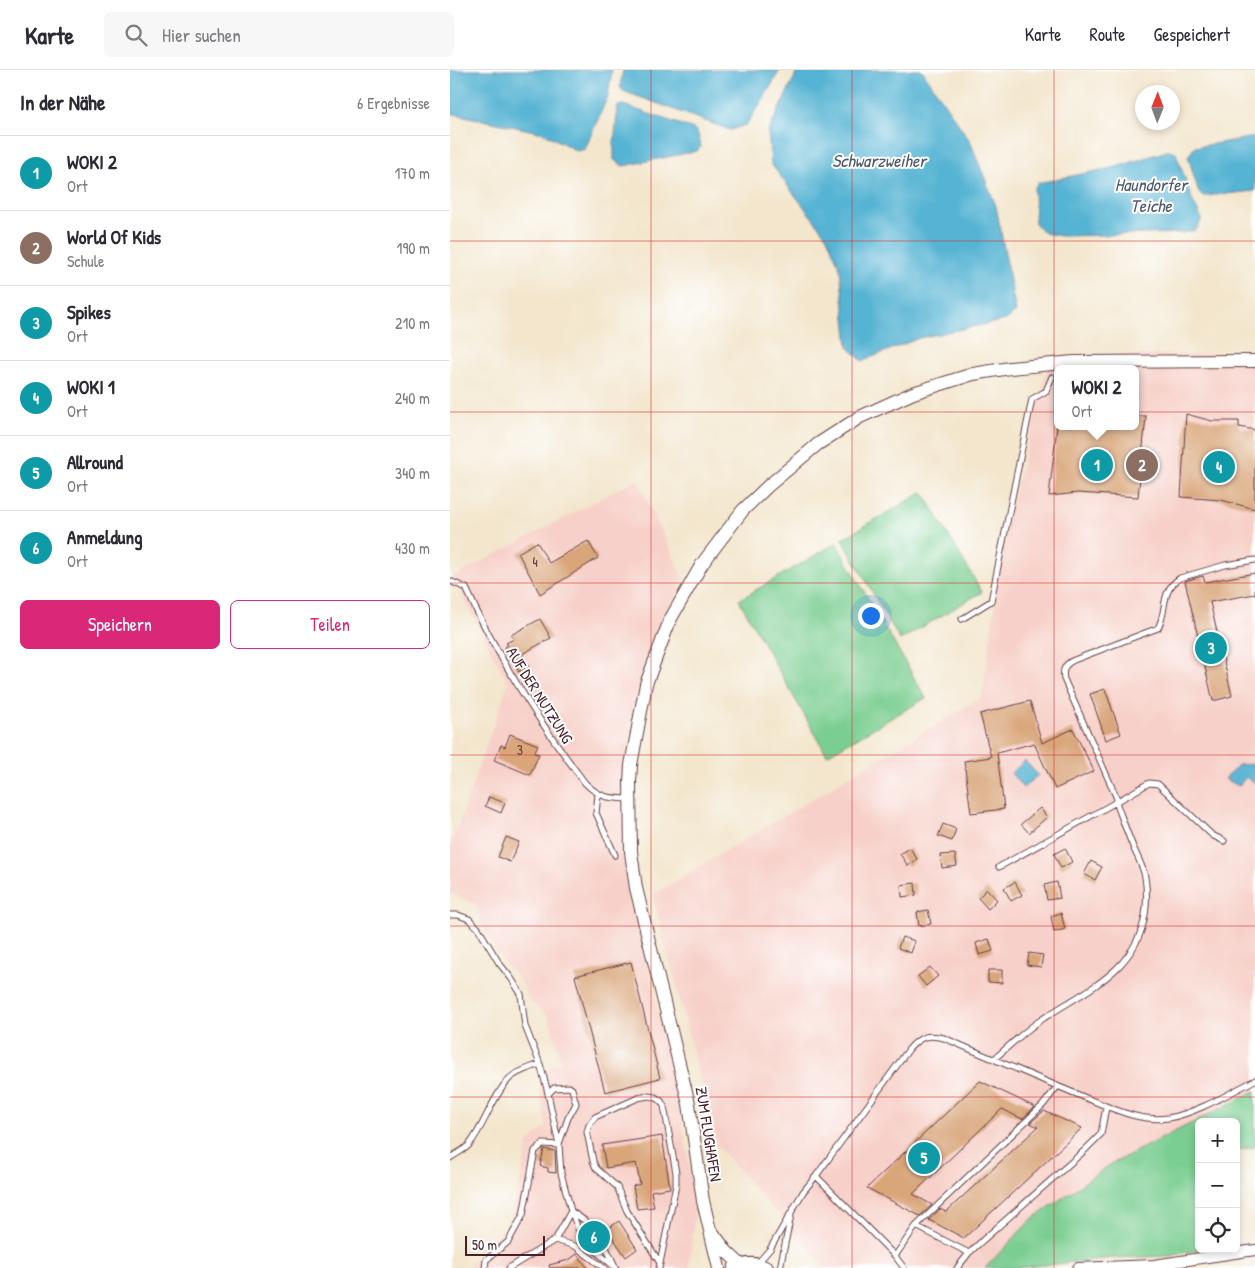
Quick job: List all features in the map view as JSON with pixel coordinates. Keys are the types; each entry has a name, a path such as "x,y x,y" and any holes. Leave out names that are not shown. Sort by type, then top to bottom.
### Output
{"street":[{"name":"ZUM FLUGHAFEN","path":"720,1268 706,1216 699,1179 689,1104 636,888 631,852 629,799 631,765 646,684 670,620 702,564 743,510 768,486 818,444 860,417 913,393 973,374 1010,368 1074,362 1255,361"},
{"name":"ZUM FLUGHAFEN","path":"710,1230 737,1266"},
{"path":"1078,1268 1154,1266 1255,1250"},
{"path":"737,1266 762,1266"}],"lane":[{"path":"962,619 991,601 1032,399 1046,391 1052,377"},
{"path":"994,1059 1031,1026 1073,1001 1115,971 1136,944 1146,910 1145,878 1141,862 1064,679 1064,667 1068,662 1158,628 1161,622 1166,593 1175,581 1180,578 1225,565 1255,560"},
{"name":"AUF DER NUTZUNG","path":"450,582 466,588 479,618 515,682 585,784 598,795"},
{"path":"999,867 1149,783 1158,784 1212,835 1224,841"},
{"path":"614,855 596,813 598,795 629,799"},
{"path":"450,915 458,915 469,919 478,928 499,963 521,994 525,1026 540,1064 548,1094 559,1145 561,1173 571,1211 579,1231 590,1246 616,1268"},
{"path":"762,1266 803,1192 916,1040 935,1036 1106,1107 1134,1116 1167,1118 1189,1112 1255,1080"},
{"path":"450,1158 468,1146 484,1122 501,1089 510,1078 519,1072 540,1064"},
{"path":"548,1094 554,1088 569,1086 572,1089 576,1104 568,1118 559,1145"},
{"path":"895,1256 916,1226 1043,1105 1057,1087"},
{"path":"648,1096 655,1097 664,1106 676,1173 674,1196 660,1265 627,1211 617,1187 596,1168 593,1162 588,1132 591,1121 601,1113 638,1098 648,1096"},
{"path":"957,1268 968,1253 1101,1134 1106,1107"},
{"path":"485,1268 486,1260 508,1242 523,1215 535,1151 544,1144 559,1145"},
{"path":"816,1176 895,1256 904,1268"},
{"path":"780,1268 792,1210"},
{"path":"509,1268 555,1240 571,1211"},
{"path":"571,1211 596,1230 616,1268"},
{"path":"916,1226 968,1253"},
{"path":"555,1240 576,1246 604,1268"}],"shaded area":[{"path":"1255,354 1255,1091 1202,1118 1195,1118 1195,1121 1111,1164 1031,1220 985,1268 826,1268 717,1146 653,895 982,697 1007,520 1051,356"},
{"path":"637,479 684,579 658,633 641,680 633,712 623,791 624,833 628,871 682,1121 696,1202 689,1268 471,1268 470,1264 512,1221 528,1142 546,1127 538,1073 562,1062 548,1016 531,1002 520,980 504,963 481,923 477,905 450,892 450,848 508,684 453,577"}],"green space":[{"path":"923,492 982,592 900,640 842,539"},
{"path":"836,543 926,698 827,755 739,600"},
{"path":"1255,1091 1255,1147 1240,1149 1240,1118 1202,1118"},
{"path":"1195,1121 1195,1250 1170,1256 1113,1258 1016,1268 985,1268 1031,1220 1111,1164"}],"water":[{"path":"450,70 612,70 608,96 585,149 577,151 544,133 450,113"},
{"path":"623,70 780,70 746,125 730,130 623,91 620,87"},
{"name":"Schwarzweiher","path":"798,70 922,70 970,141 996,206 1016,312 1006,320 919,338 862,361 848,347 840,268 827,237 771,164 768,132"},
{"path":"623,105 694,129 698,134 701,147 697,151 623,166 614,160 614,144 618,106"},
{"name":"Haundorfer Teiche","path":"1255,137 1255,191 1204,196 1199,193 1188,156 1195,147"},
{"name":"Haundorfer Teiche","path":"1170,150 1176,153 1193,202 1202,219 1196,230 1183,233 1062,236 1044,233 1035,223 1034,188 1038,183 1116,167"},
{"path":"1025,761 1038,775 1023,788 1011,773"},
{"path":"1255,764 1255,783 1246,777 1239,786 1225,779 1238,765"}],"building":[{"path":"1186,414 1212,421 1239,421 1239,427 1255,430 1255,509 1221,500 1181,497"},
{"path":"1139,416 1146,416 1138,497 1078,493 1049,496 1057,430 1139,430"},
{"path":"588,541 598,558 540,594 518,553 537,542 549,563"},
{"path":"1255,573 1255,594 1210,602 1232,696 1213,701 1185,581 1203,576 1205,582"},
{"path":"540,619 551,638 522,654 529,666 519,672 505,647 508,645 506,643 514,639 511,635"},
{"path":"1105,689 1121,734 1106,740 1090,694"},
{"path":"1030,701 1042,743 1073,729 1094,771 1055,789 1034,743 997,753 1004,809 971,813 964,761 991,757 980,714"},
{"path":"510,734 538,745 534,753 539,754 530,775 494,760 501,745 505,747"},
{"path":"489,797 505,803 501,813 485,806"},
{"path":"1040,808 1047,817 1029,833 1021,824"},
{"path":"943,824 956,829 952,841 938,836"},
{"path":"506,837 519,842 510,862 498,857"},
{"path":"910,848 917,859 908,866 900,854"},
{"path":"1065,848 1072,862 1061,868 1054,854"},
{"path":"955,854 957,866 942,868 940,855"},
{"path":"1091,861 1102,867 1095,880 1084,874"},
{"path":"1015,882 1022,895 1011,901 1004,888"},
{"path":"1057,882 1060,898 1047,900 1044,885"},
{"path":"915,883 916,895 902,897 901,885"},
{"path":"987,889 997,900 988,909 978,898"},
{"path":"928,910 931,924 919,926 917,912"},
{"path":"1061,913 1065,929 1054,932 1051,916"},
{"path":"902,937 915,941 911,953 898,948"},
{"path":"989,939 993,951 979,955 976,943"},
{"path":"1029,953 1043,955 1041,967 1027,965"},
{"path":"631,962 660,1078 605,1092 575,976"},
{"path":"930,967 938,976 926,986 918,976"},
{"path":"988,970 1002,970 1002,983 988,982"},
{"path":"980,1081 1035,1107 1022,1119 1002,1109 913,1194 932,1205 920,1216 867,1188"},
{"path":"1044,1111 1082,1128 964,1238 929,1220 940,1209 946,1212 1038,1127 1030,1123"},
{"path":"662,1136 670,1188 651,1191 654,1207 637,1209 633,1186 640,1184 636,1163 606,1168 602,1145"},
{"path":"544,1149 555,1151 556,1173 548,1172 548,1168 540,1166"},
{"path":"619,1221 637,1249 626,1257 607,1229"},
{"path":"577,1254 588,1268 550,1268 549,1265 569,1260"}],"place":[{"name":"WOKI 2","path":"1097,465"},
{"name":"World Of Kids","path":"1142,465"},
{"name":"WOKI 1","path":"1219,467"},
{"name":"Spikes","path":"1211,648"},
{"name":"Allround","path":"924,1158"},
{"name":"Anmeldung","path":"594,1237"}]}
